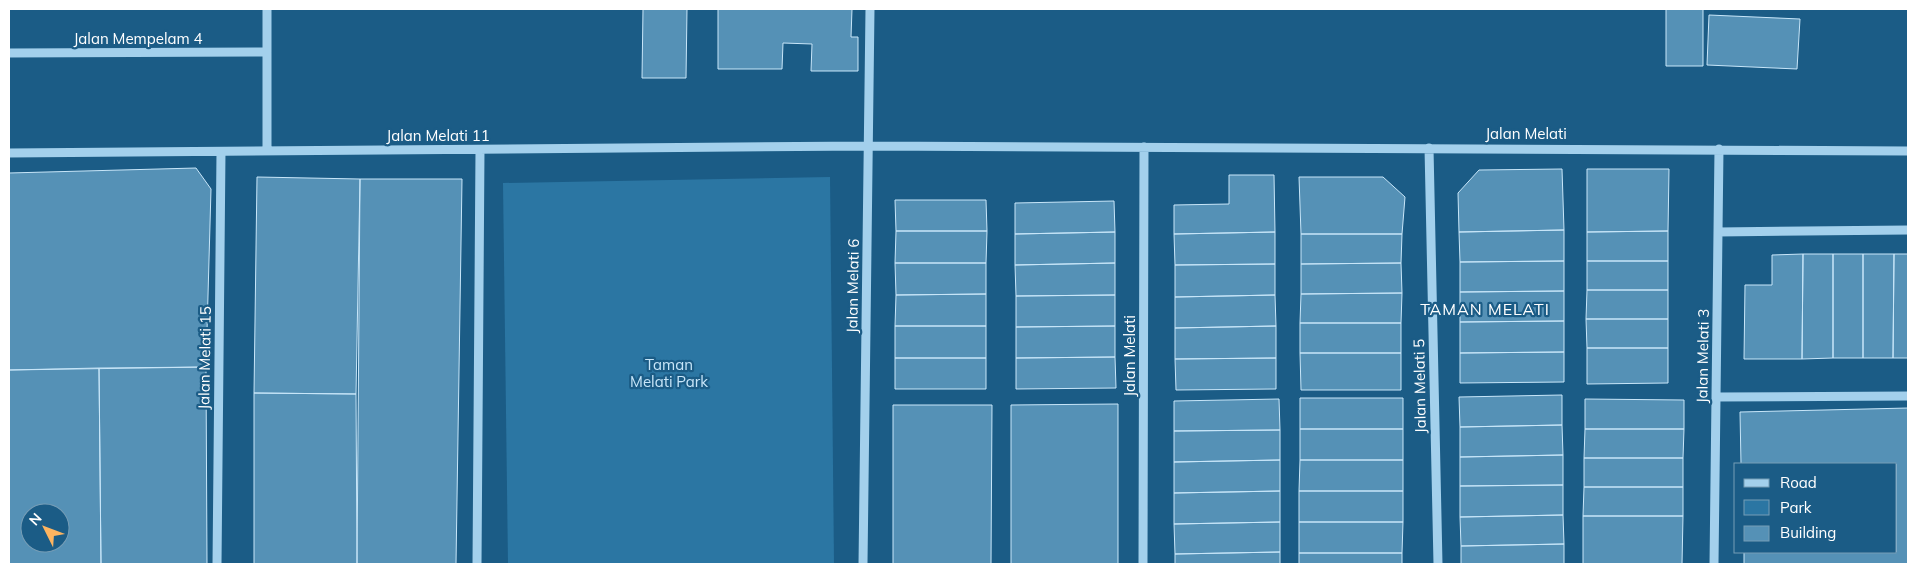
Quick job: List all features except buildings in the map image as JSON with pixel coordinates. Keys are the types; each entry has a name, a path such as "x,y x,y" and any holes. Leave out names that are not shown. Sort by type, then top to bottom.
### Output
{"street":[{"path":"267,9 267,151"},
{"name":"Jalan Melati 6","path":"863,564 870,9"},
{"name":"Jalan Mempelam 4","path":"9,53 267,52"},
{"name":"Jalan Melati","path":"868,146 1908,151"},
{"name":"Jalan Melati 11","path":"9,153 868,146"},
{"name":"Jalan Melati","path":"1144,147 1144,564"},
{"name":"Jalan Melati 5","path":"1429,148 1438,564"},
{"name":"Jalan Melati 3","path":"1714,564 1719,149"},
{"path":"477,564 480,150"},
{"name":"Jalan Melati 15","path":"217,564 221,152"},
{"path":"1718,232 1908,230"},
{"path":"1716,397 1908,396"}],"green space":[{"name":"Taman Melati Park","path":"830,177 834,564 508,564 503,183"}],"district":[{"name":"TAMAN MELATI","path":"1485,309"}]}
